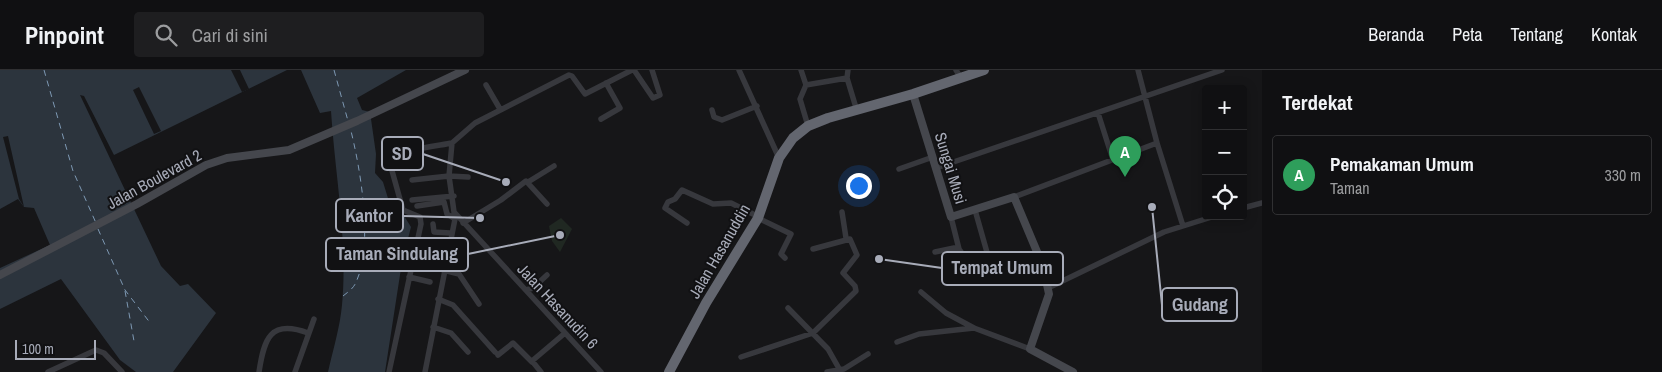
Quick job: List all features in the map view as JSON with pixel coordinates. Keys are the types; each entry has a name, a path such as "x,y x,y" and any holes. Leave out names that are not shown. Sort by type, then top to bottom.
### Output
{"highway":[{"name":"Jalan Hasanuddin","path":"669,372 706,303 758,217 779,158 788,142 808,126 913,94 958,74 984,70"}],"main road":[{"name":"Jalan Boulevard 2","path":"0,275 137,204 206,165 227,158 289,150 357,121 465,70"},
{"name":"Sungai Musi","path":"913,94 951,217 1014,197"},
{"path":"1014,197 1043,266 1048,288 1048,299 1030,349 1073,372"}],"street":[{"path":"389,372 421,221 418,216 405,212 388,163 390,158 452,142 475,123 570,75 585,94 633,70 653,98 660,95 652,70"},
{"path":"740,70 779,158"},
{"path":"800,70 806,85 800,99 808,126"},
{"path":"848,70 847,78 856,111"},
{"path":"1138,70 1157,143 1183,226"},
{"path":"936,168 1222,70"},
{"path":"806,85 847,78"},
{"path":"600,119 620,108 606,83"},
{"path":"486,85 500,109"},
{"path":"712,110 714,117 722,120 757,106"},
{"path":"1098,113 1113,160"},
{"path":"425,372 450,234 455,216 454,196 449,176 452,142"},
{"path":"1014,197 1157,143"},
{"path":"898,169 933,157"},
{"path":"463,223 500,200 521,184 528,182 554,166"},
{"path":"412,180 449,176 468,177"},
{"path":"528,182 546,204"},
{"path":"687,223 665,208 668,202 675,199 682,190 713,204 732,203 790,234 781,254 786,258"},
{"path":"412,200 454,196"},
{"name":"Jalan Hasanudin 6","path":"417,206 444,202 448,214 455,216 463,223 601,372"},
{"path":"1247,207 1262,203"},
{"path":"975,210 993,279 1010,276 1017,271 1043,266"},
{"path":"842,212 846,238"},
{"path":"951,217 959,249 970,266"},
{"path":"1048,288 1164,232 1202,220"},
{"path":"434,224 434,232 450,234"},
{"path":"741,357 813,332 856,291 855,286 843,274 858,255 850,239 846,238 813,249"},
{"path":"935,252 954,248 959,249"},
{"path":"444,270 459,274 479,304"},
{"path":"526,290 533,288 547,275"},
{"path":"409,277 430,282"},
{"path":"921,292 946,313 974,328 1030,349"},
{"path":"438,300 453,305 496,354 513,343 540,372"},
{"path":"788,308 813,332 828,350 840,370"},
{"path":"295,372 313,321"},
{"path":"259,372 263,346 273,332 288,327 308,332"},
{"path":"433,327 451,333 468,352"},
{"path":"897,342 919,334 974,328"},
{"path":"532,362 565,333"},
{"path":"48,372 91,352 101,351 122,372"},
{"path":"827,372 844,369 868,354"}],"shaded area":[{"path":"0,70 287,70 114,155 84,96 80,95 161,266 180,286 188,284 216,313 173,372 136,372 120,360 61,279 0,309 0,268 50,245 34,208 24,207 18,199 0,209"},
{"path":"301,70 406,70 357,98 362,110 370,112 376,154 375,173 383,182 391,208 401,211 411,227 402,262 385,372 328,372 342,305 343,257 340,208 331,111 320,113"},
{"path":"561,218 572,229 560,252 552,241 549,226"}],"pier":[{"path":"231,70 240,70 249,89 242,92"},
{"path":"139,87 161,131 154,134 133,90"},
{"path":"8,136 24,207 19,199 3,137"}],"ferry route":[{"path":"44,70 73,171 96,223"},
{"path":"334,70 348,121"},
{"path":"343,296 355,284 361,266 365,227 358,162 350,127"},
{"path":"98,229 125,290 151,324"},
{"path":"125,291 134,341 136,343"}],"place":[{"name":"Pemakaman Umum","path":"1125,177"},
{"name":"SD","path":"506,182"},
{"name":"Gudang","path":"1152,207"},
{"name":"Kantor","path":"480,218"},
{"name":"Taman Sindulang","path":"560,235"},
{"name":"Tempat Umum","path":"879,259"}]}
